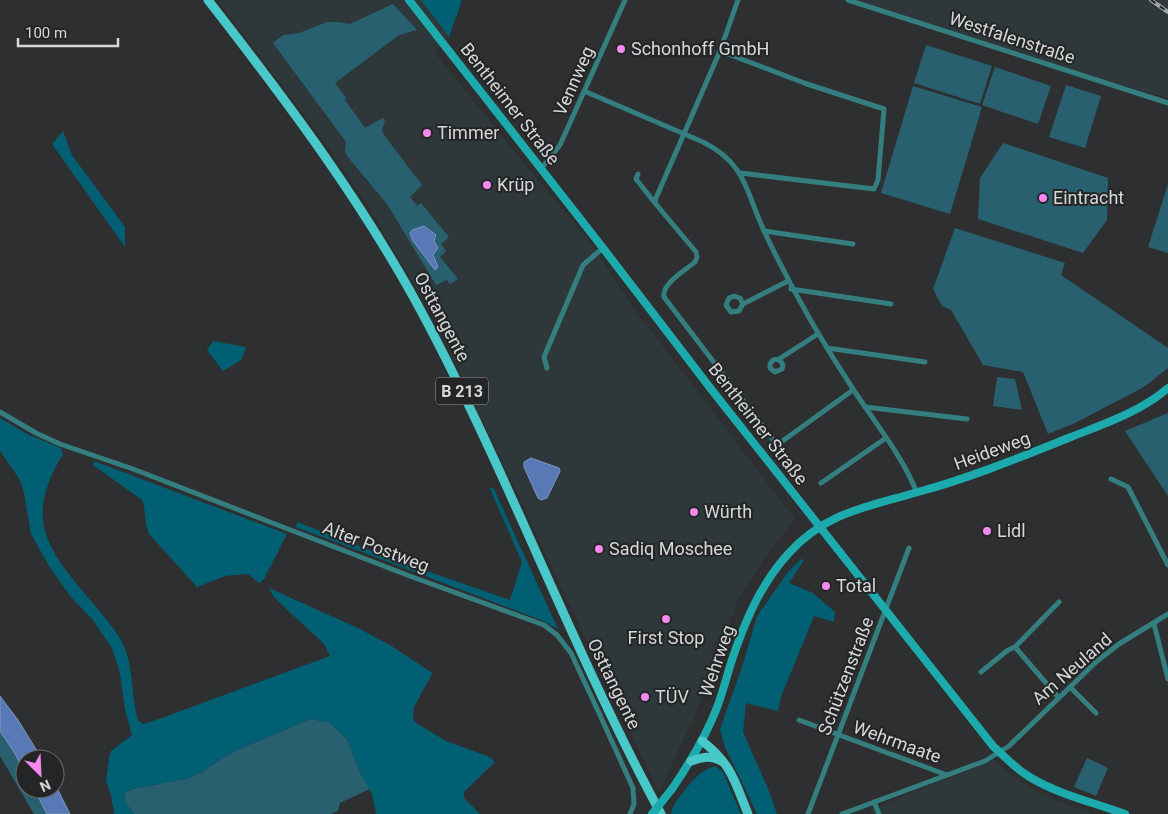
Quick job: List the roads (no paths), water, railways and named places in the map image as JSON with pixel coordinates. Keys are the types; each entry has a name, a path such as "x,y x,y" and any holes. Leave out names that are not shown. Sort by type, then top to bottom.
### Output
{"main road":[{"name":"Osttangente","path":"208,0 326,156 360,207 402,277 463,393 572,634 639,773 661,814"},
{"path":"702,741 727,764 748,814"},
{"path":"691,761 706,756 715,757 727,764"}],"street":[{"name":"Bentheimer Straße","path":"410,0 711,390 1000,753 1018,769 1045,785 1125,814"},
{"name":"Vennweg","path":"542,169 560,145 625,0"},
{"path":"655,203 657,194 720,52 738,0"},
{"name":"Westfalenstraße","path":"848,0 1168,102"},
{"path":"720,52 884,109 878,180 874,189 740,173"},
{"path":"584,91 718,150 740,173 764,231 788,281 853,390 907,470 917,493"},
{"path":"638,174 636,179 696,252 695,262 666,286 663,294 664,297 777,445 853,390"},
{"path":"764,231 853,244"},
{"path":"547,368 544,357 583,265 603,248"},
{"path":"742,304 788,281"},
{"path":"792,288 891,304"},
{"path":"779,359 818,334"},
{"path":"827,348 925,362"},
{"name":"Heideweg","path":"819,526 834,518 862,508 892,498 917,493 1044,448 1141,407 1168,388"},
{"path":"865,407 967,419"},
{"name":"Alter Postweg","path":"0,412 36,434 60,444 133,469 407,575 544,625 557,635 571,653 599,713 633,788 634,804 630,814"},
{"path":"821,483 886,438"},
{"path":"1111,479 1128,487 1168,565"},
{"name":"Wehrweg","path":"652,814 672,789 702,741 716,709 749,614 760,593 789,553 819,526"},
{"name":"Schützenstraße","path":"808,814 909,548"},
{"path":"981,672 1008,650 1015,647 1059,602"},
{"name":"Am Neuland","path":"1000,753 1096,662 1119,644 1168,614"},
{"path":"1154,624 1168,680"},
{"path":"1015,647 1058,697"},
{"path":"1070,687 1096,713"},
{"name":"Wehrmaate","path":"799,720 947,775"},
{"name":"Wehrmaate","path":"842,814 1000,753"},
{"path":"874,802 879,814"}],"railway":[{"path":"1151,0 1168,12"}],"place":[{"name":"Schonhoff GmbH","path":"621,49"},
{"name":"Timmer","path":"427,133"},
{"name":"Krüp","path":"487,185"},
{"name":"Eintracht","path":"1043,198"},
{"name":"Würth","path":"694,512"},
{"name":"Lidl","path":"987,531"},
{"name":"Sadiq Moschee","path":"599,549"},
{"name":"Total","path":"826,586"},
{"name":"First Stop","path":"666,619"},
{"name":"TÜV","path":"645,697"}]}
